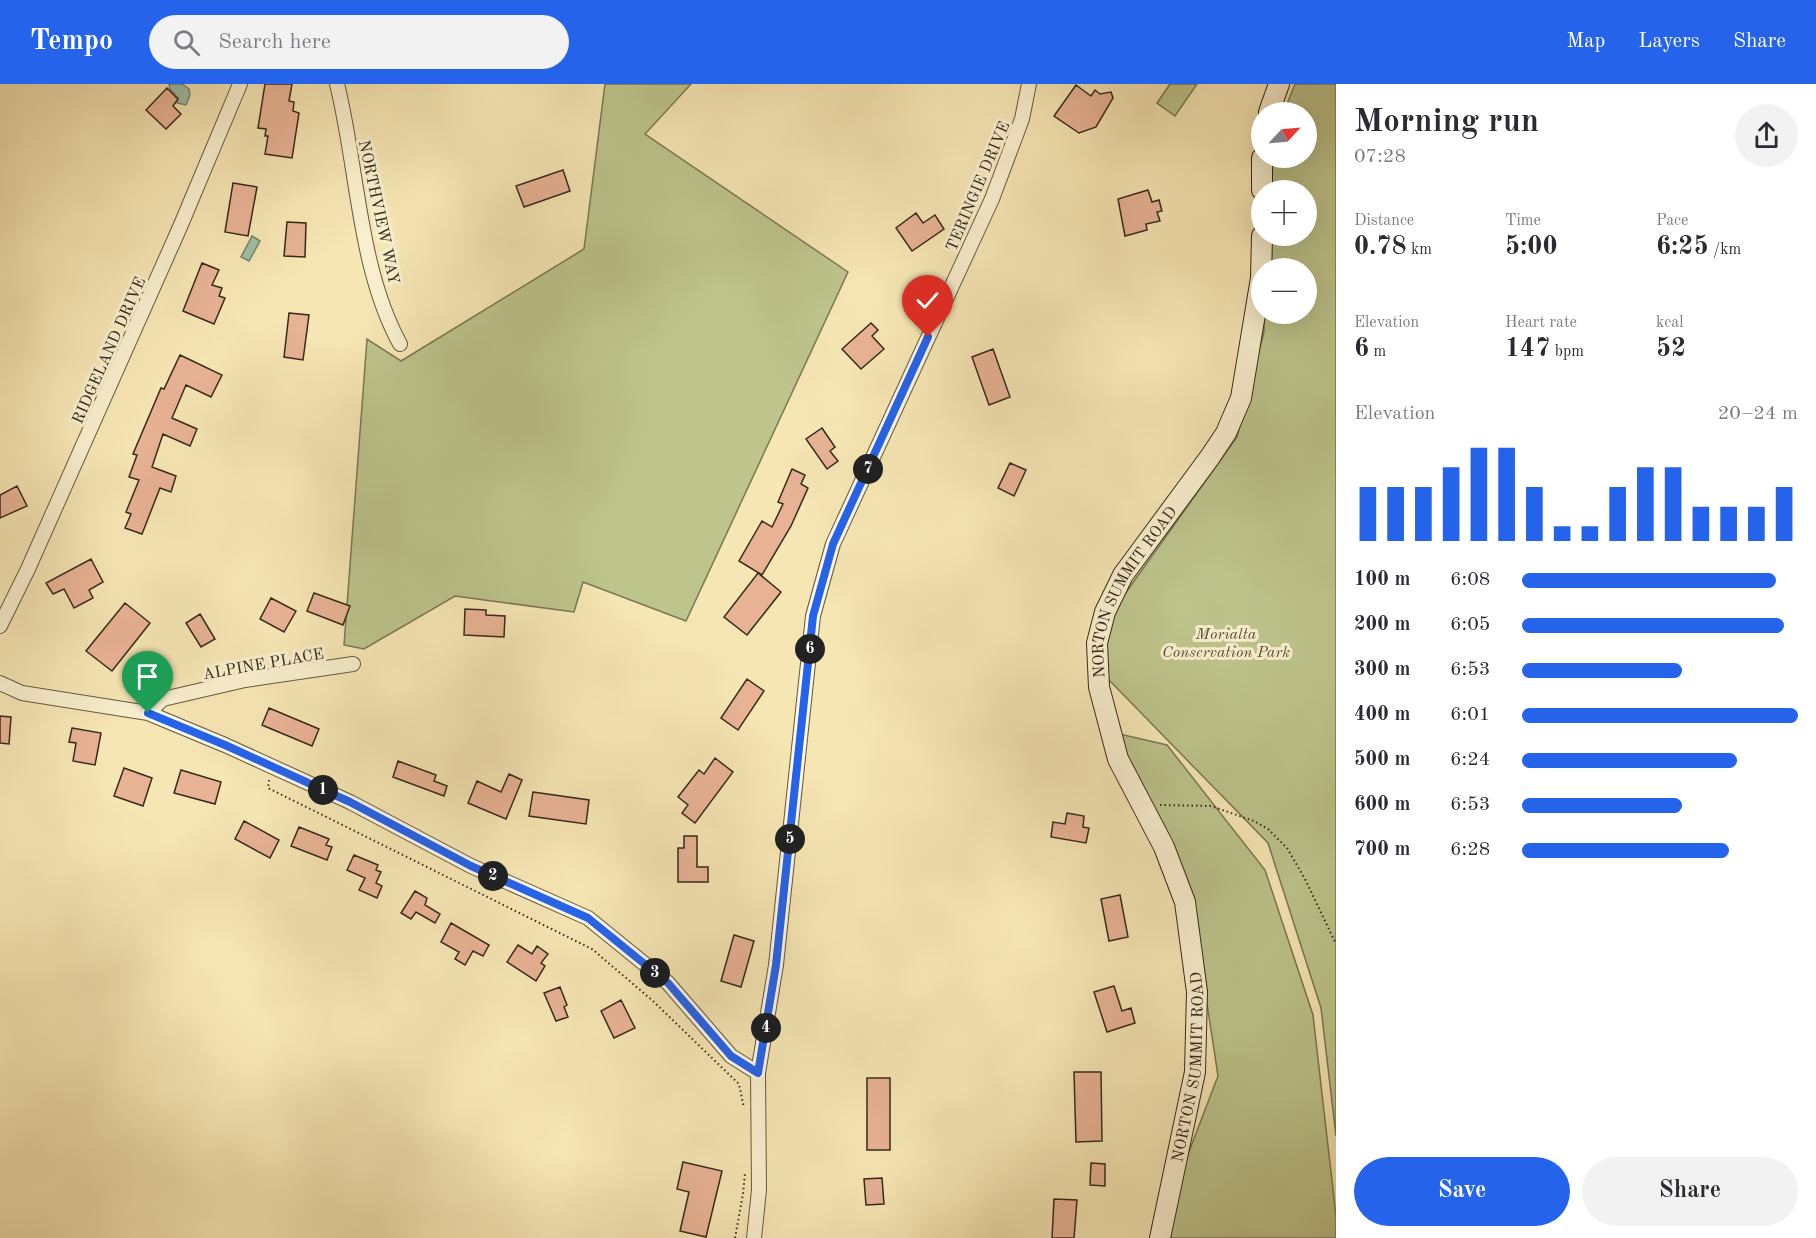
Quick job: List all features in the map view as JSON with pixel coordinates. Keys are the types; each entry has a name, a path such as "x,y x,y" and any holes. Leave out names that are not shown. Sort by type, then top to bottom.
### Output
{"main road":[{"path":"1273,102 1279,84"},
{"name":"NORTON SUMMIT ROAD","path":"1160,1238 1195,1072 1197,992 1185,902 1164,846 1118,759 1099,687 1096,643 1105,612 1123,575 1226,433 1241,398 1261,278 1262,246"}],"street":[{"name":"RIDGELAND DRIVE","path":"0,626 28,569 180,227 240,84"},
{"name":"NORTHVIEW WAY","path":"337,84 369,254 387,320 400,344"},
{"name":"TERINGIE DRIVE","path":"754,1238 759,1190 758,1073 776,965 813,616 833,544 992,199 1022,119 1029,84"},
{"name":"ALPINE PLACE","path":"148,713 163,699 245,680 353,664"},
{"path":"0,683 22,693 148,713 350,802 471,866 588,918 668,983 731,1056 758,1073"}],"path":[{"path":"270,765 268,788 592,949 653,1001 739,1084 746,1117"},
{"path":"1142,806 1211,806 1254,821 1268,829 1287,848 1305,879 1336,944"},
{"path":"735,1238 745,1172"}],"green space":[{"path":"605,84 691,84 645,134 848,272 686,621 583,582 574,612 455,596 364,649 344,645 367,339 401,361 584,249"},
{"path":"1170,84 1197,84 1175,116 1157,103"},
{"name":"Morialta Conservation Park","path":"1295,84 1336,84 1336,1136 1321,1008 1268,843 1105,676 1097,633 1237,437 1264,332 1264,324 1317,324 1317,258 1264,258 1264,246 1317,246 1317,180 1270,180 1272,168 1317,168 1317,102 1288,102"},
{"path":"1115,733 1167,745 1265,870 1313,1015 1336,1216 1336,1238 1166,1238 1179,1178 1218,1076 1190,892"}],"shaded area":[{"path":"169,84 182,84 189,89 190,95 186,105 177,103 178,98 170,89"},
{"path":"252,236 260,241 249,261 241,257"}],"building":[{"path":"265,84 292,84 289,101 294,102 293,111 299,113 292,158 265,154 268,136 265,136 266,129 258,128"},
{"path":"1076,85 1091,96 1095,90 1100,94 1111,92 1113,98 1096,127 1079,133 1054,116"},
{"path":"167,88 178,99 173,106 181,114 166,129 146,110"},
{"path":"563,170 570,191 524,207 516,186"},
{"path":"233,183 257,187 248,236 225,232"},
{"path":"1148,190 1152,202 1159,200 1162,211 1157,212 1160,221 1146,224 1147,230 1125,236 1118,199"},
{"path":"916,213 923,223 935,215 944,229 912,251 896,228"},
{"path":"287,222 306,223 305,257 284,256"},
{"path":"202,263 219,270 212,285 222,288 219,296 225,298 214,324 183,311"},
{"path":"289,313 309,315 303,360 284,357"},
{"path":"871,323 878,330 872,336 884,349 861,369 842,349"},
{"path":"993,349 1010,397 989,405 972,357"},
{"path":"180,355 222,375 211,397 186,385 172,418 197,429 190,446 163,434 152,467 176,476 171,492 160,488 142,534 125,528 131,514 126,512 139,480 129,477 137,455 133,454 161,388 164,389"},
{"path":"822,428 835,447 830,451 838,461 827,469 806,439"},
{"path":"1010,463 1026,470 1014,496 998,488"},
{"path":"792,469 805,475 801,484 808,488 791,526 762,575 739,561 762,521 772,527 783,504 778,502"},
{"path":"17,486 27,506 0,518 0,495"},
{"path":"91,559 103,582 89,590 93,598 74,608 64,589 53,594 46,583"},
{"path":"758,573 781,592 747,635 724,617"},
{"path":"314,593 350,606 343,625 307,611"},
{"path":"271,598 296,611 284,632 260,619"},
{"path":"125,603 150,623 112,671 86,651"},
{"path":"465,609 486,610 486,615 505,616 504,637 464,635"},
{"path":"200,614 215,639 201,647 186,623"},
{"path":"747,679 764,691 738,730 721,718"},
{"path":"269,708 319,729 312,746 262,725"},
{"path":"0,716 11,717 9,744 0,743"},
{"path":"72,728 101,733 95,765 73,761 76,743 69,742"},
{"path":"715,758 733,772 695,823 682,813 688,805 678,797 699,770 704,774"},
{"path":"398,761 436,775 434,781 447,786 444,796 393,777"},
{"path":"124,768 152,778 143,806 114,796"},
{"path":"181,770 221,782 215,804 174,793"},
{"path":"509,774 522,780 506,819 468,803 477,781 501,792"},
{"path":"533,792 589,800 586,824 529,816"},
{"path":"1067,813 1084,816 1083,827 1089,828 1086,843 1051,837 1053,822 1065,824"},
{"path":"244,821 279,840 270,858 235,839"},
{"path":"299,827 329,839 326,845 332,847 327,860 291,846"},
{"path":"684,836 697,836 697,867 708,867 708,882 678,882 678,848 684,848"},
{"path":"354,855 378,865 376,870 381,872 376,883 382,886 377,898 359,890 365,878 347,870"},
{"path":"415,891 427,898 425,905 440,914 435,923 416,912 411,919 401,913"},
{"path":"1120,895 1128,937 1109,941 1101,899"},
{"path":"451,923 489,945 483,956 473,951 465,965 455,959 459,952 441,942"},
{"path":"734,935 754,941 741,987 721,981"},
{"path":"518,945 532,954 537,946 548,954 541,963 545,966 536,981 507,962"},
{"path":"1114,986 1122,1011 1131,1008 1135,1023 1107,1032 1094,992"},
{"path":"560,987 567,1005 564,1007 568,1017 556,1021 544,993"},
{"path":"621,1000 635,1028 614,1038 601,1011"},
{"path":"1074,1072 1101,1072 1102,1141 1076,1142"},
{"path":"867,1078 890,1078 890,1150 867,1150"},
{"path":"683,1162 722,1171 706,1237 680,1231 689,1192 677,1189"},
{"path":"1091,1163 1105,1164 1105,1186 1090,1185"},
{"path":"882,1178 884,1204 866,1205 864,1179"},
{"path":"1054,1199 1077,1200 1074,1238 1052,1238"}],"route":[{"path":"148,713 350,802 471,866 588,918 668,983 731,1056 758,1073 776,965 813,616 833,544 928,337"}]}
